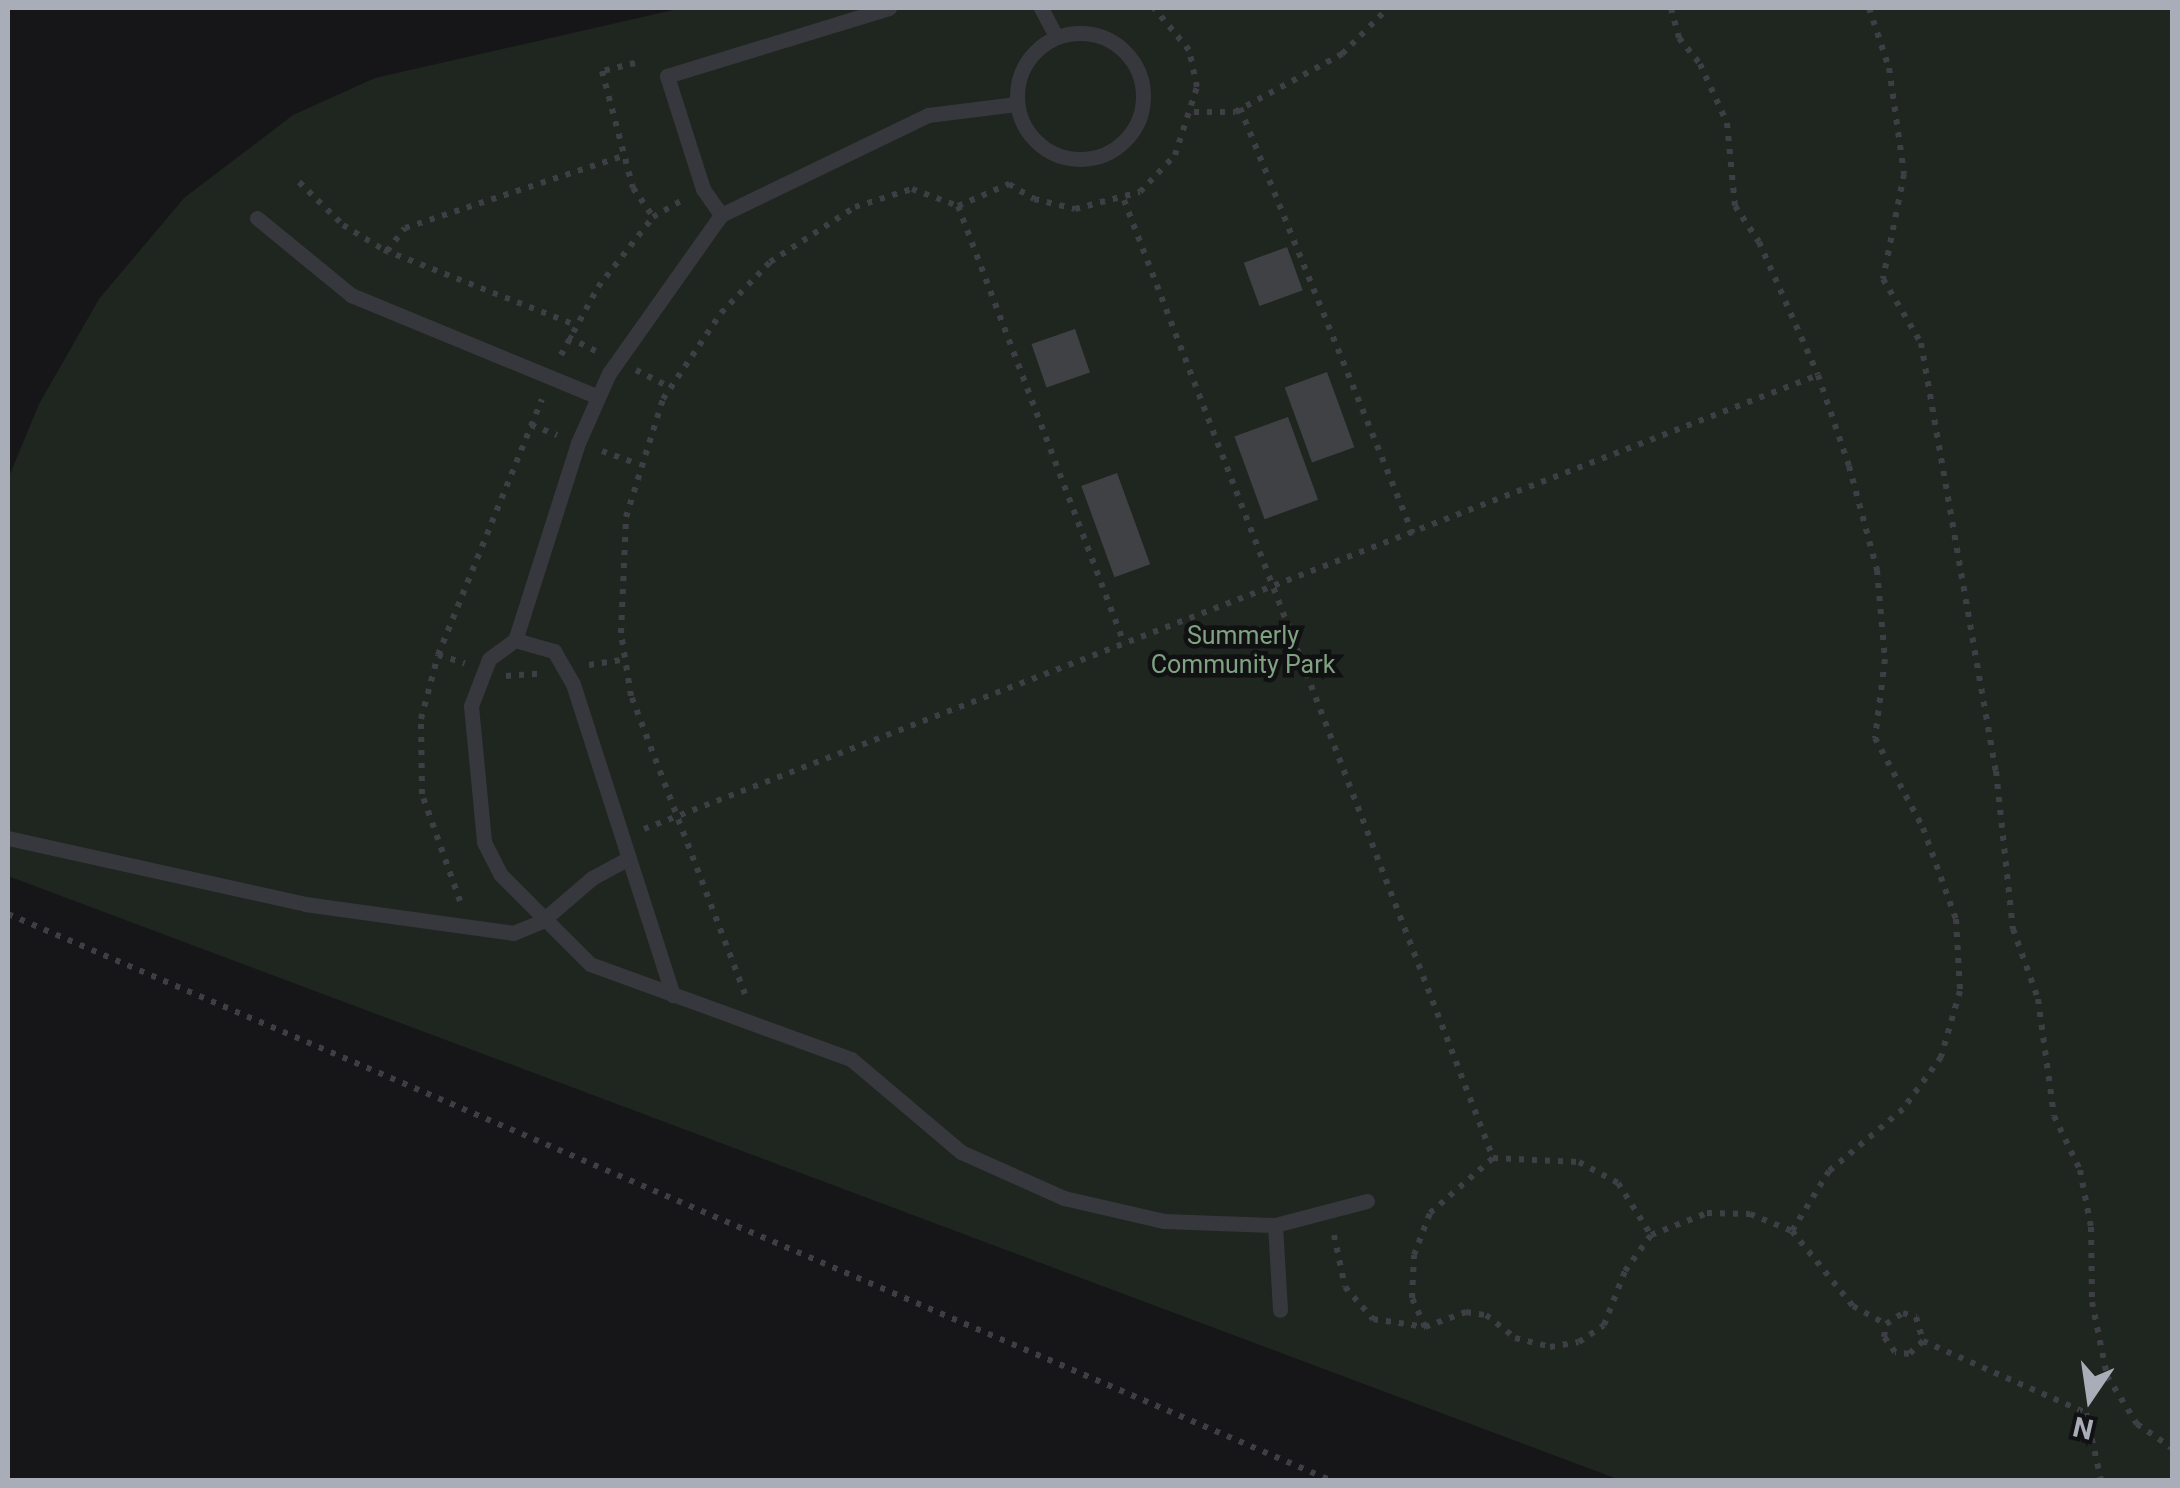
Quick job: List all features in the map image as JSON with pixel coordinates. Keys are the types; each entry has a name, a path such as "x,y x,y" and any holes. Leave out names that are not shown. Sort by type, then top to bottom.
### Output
{"lane":[{"path":"721,214 703,189 667,76 889,8"},
{"path":"1041,8 1056,36"},
{"path":"1098,34 1132,58 1144,98 1130,137 1094,158 1072,159 1034,141 1016,104 1024,63 1056,36 1098,34"},
{"path":"1016,104 928,115 721,214 598,397 514,640 488,660 470,706 484,842 500,874 542,922 590,964 851,1059 961,1152 1064,1198 1164,1221 1275,1225 1367,1201"},
{"path":"257,218 351,295 598,397"},
{"path":"514,640 554,650 572,684 673,995"},
{"path":"8,838 306,904 512,933 542,922 592,878 629,858"},
{"path":"1275,1225 1280,1310"}],"path":[{"path":"764,1004 746,996 673,817 631,696 618,597 635,471 664,400 721,313 784,253 855,207 912,189 958,206 1008,184 1034,199 1075,209 1124,200 1175,154 1194,112 1197,87 1189,50 1154,8"},
{"path":"1194,112 1240,108 1342,54 1388,8"},
{"path":"1672,8 1679,38 1700,64 1727,123 1735,206 1759,242 1818,375 1877,570 1884,659 1876,738 1924,828 1956,918 1960,991 1941,1057 1903,1109 1829,1171 1792,1232"},
{"path":"1869,8 1889,68 1904,174 1883,279 1921,343 1996,771 2013,929 2038,999 2054,1116 2084,1189 2092,1302 2106,1376 2136,1424 2172,1448"},
{"path":"636,63 602,71 623,156 653,217"},
{"path":"1240,108 1413,533"},
{"path":"388,251 405,228 623,156"},
{"path":"299,182 342,226 388,251 576,325"},
{"path":"474,928 440,860 422,794 420,718 438,654 576,325 653,217 703,189"},
{"path":"1124,200 1493,1158"},
{"path":"958,206 1124,644"},
{"path":"648,828 1818,375"},
{"path":"8,914 1330,1480"},
{"path":"1425,1327 1412,1298 1414,1255 1430,1214 1493,1158 1579,1162 1618,1183 1652,1235"},
{"path":"1329,1209 1345,1287 1373,1319 1425,1327 1466,1312 1486,1315 1516,1338 1550,1347 1579,1342 1604,1325 1625,1271 1652,1235 1708,1212 1750,1214 1792,1232 1853,1306 1886,1324"},
{"path":"1924,1341 1908,1354 1895,1352 1884,1337 1886,1324 1896,1315 1916,1317 1924,1341 2086,1413 2102,1480"}],"green space":[{"name":"Summerly Community Park","path":"682,8 2172,8 2172,1480 1620,1480 8,876 8,479 39,404 99,299 184,198 293,115 375,78"}],"building":[{"path":"1287,247 1303,290 1260,306 1244,263"},
{"path":"1075,329 1090,372 1046,387 1032,344"},
{"path":"1327,372 1354,447 1312,463 1285,387"},
{"path":"1288,417 1318,500 1265,519 1234,436"},
{"path":"1117,473 1150,564 1114,577 1081,486"}]}
